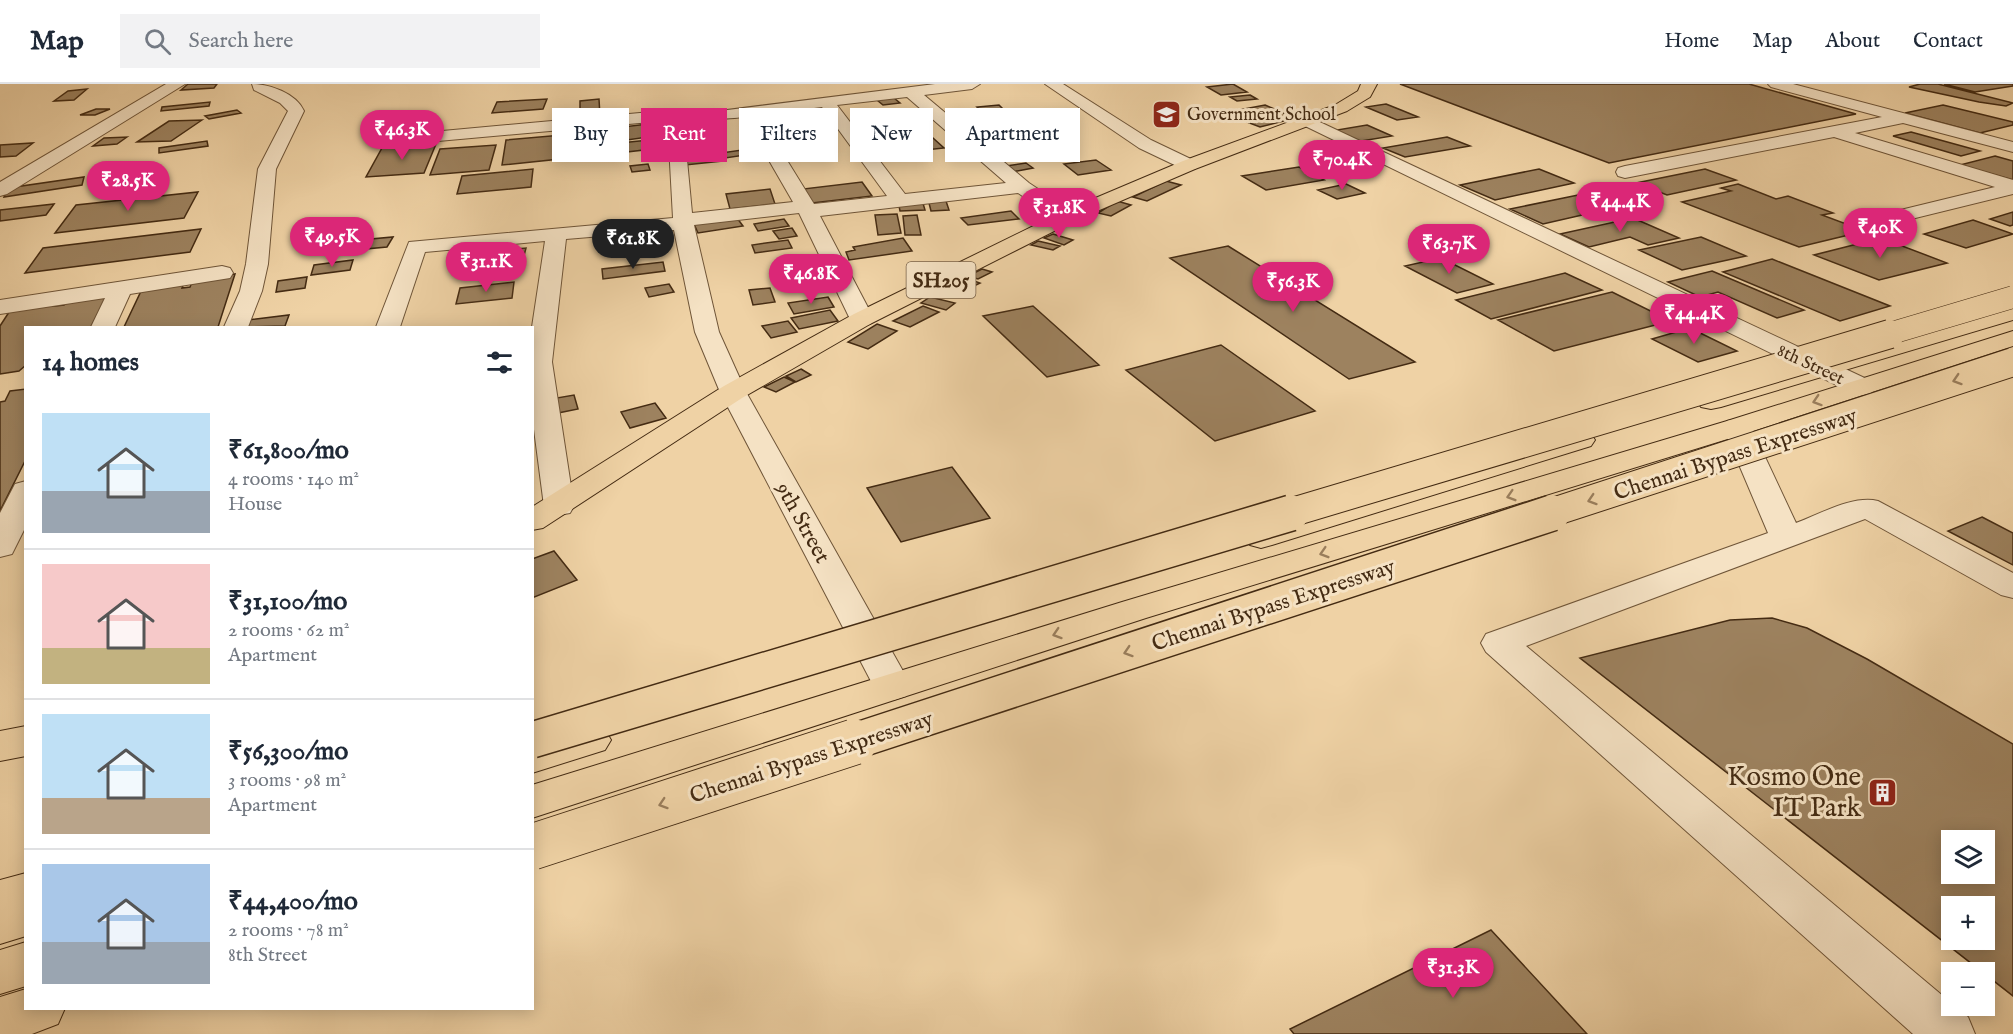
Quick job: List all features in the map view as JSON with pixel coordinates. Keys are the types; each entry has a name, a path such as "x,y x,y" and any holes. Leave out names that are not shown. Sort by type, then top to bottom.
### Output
{"main road":[{"name":"SH205","path":"534,520 733,393 862,319 1067,217 1189,165 1353,102 1365,94 1369,84"},
{"path":"534,739 2013,297"},
{"path":"534,757 1678,410 1823,370 2013,312"},
{"path":"534,801 1134,610 1737,427 2013,338"},
{"name":"Chennai Bypass Expressway","path":"534,846 2013,362"},
{"path":"0,746 24,741"},
{"path":"0,900 24,893"},
{"path":"0,924 24,917"},
{"path":"0,972 24,965"},
{"path":"0,1021 34,1010"}],"street":[{"path":"0,190 177,84"},
{"path":"236,326 251,291 257,264 267,169 296,111 291,102 263,90 259,87 260,84"},
{"path":"783,108 827,103 897,90 972,84"},
{"path":"1053,84 1145,144 1189,165"},
{"path":"1755,84 2013,147"},
{"path":"1776,84 1894,119"},
{"path":"1797,90 1826,84"},
{"path":"897,90 1022,187 1067,217"},
{"path":"827,103 898,199"},
{"path":"405,139 641,118"},
{"path":"1625,172 1894,119"},
{"name":"8th Street","path":"1307,121 1862,387"},
{"path":"1834,132 2013,187"},
{"name":"9th Street","path":"679,162 683,221 707,332 733,393 893,687"},
{"path":"778,162 806,208 862,319"},
{"path":"388,326 416,246 556,235 1022,187"},
{"path":"1891,218 2013,187"},
{"path":"556,235 540,362 559,506"},
{"path":"0,306 222,273"},
{"path":"103,326 121,289"},
{"path":"1737,427 1787,539"},
{"path":"0,548 24,494"},
{"path":"1950,1034 1499,643 1867,508 2013,587"},
{"path":"0,548 24,543"}],"building":[{"path":"188,84 217,84 214,88 181,90"},
{"path":"1233,84 1247,92 1221,95 1207,87"},
{"path":"1400,84 1749,84 1856,114 1609,163"},
{"path":"1920,84 1938,84 2013,103 2006,106 1979,102 1909,87"},
{"path":"1944,84 2013,84 2013,86 1975,92"},
{"path":"87,89 74,100 54,101 68,91"},
{"path":"1250,95 1257,99 1237,101 1230,97"},
{"path":"894,98 900,103 883,105 877,100"},
{"path":"547,99 543,109 492,113 497,102"},
{"path":"599,99 600,108 580,108 580,101"},
{"path":"210,102 209,106 161,111 162,107"},
{"path":"1386,104 1418,117 1397,120 1366,107"},
{"path":"999,105 1002,108 978,108"},
{"path":"1265,105 1295,118 1260,127 1223,113"},
{"path":"1943,105 2013,122 2013,125 1980,133 1905,113"},
{"path":"96,109 110,109 95,115 80,115"},
{"path":"237,110 241,113 209,119 205,116"},
{"path":"202,120 171,141 137,142 169,121"},
{"path":"641,125 641,138 629,140 629,126"},
{"path":"1367,125 1392,136 1355,142 1331,131"},
{"path":"1911,132 1980,151 1961,156 1893,136"},
{"path":"552,136 552,160 502,165 506,140"},
{"path":"127,137 117,144 93,146 104,138"},
{"path":"1447,137 1470,146 1405,157 1383,148"},
{"path":"933,138 944,148 933,149"},
{"path":"207,141 208,146 159,153 159,148"},
{"path":"641,141 641,150 629,152 629,142"},
{"path":"33,143 16,156 0,157 0,145"},
{"path":"436,144 424,173 366,177 382,148"},
{"path":"496,145 489,170 430,175 440,149"},
{"path":"739,150 739,156 727,158 727,152"},
{"path":"1995,156 2013,161 2013,180 1960,165"},
{"path":"1096,160 1111,170 1078,175 1064,164"},
{"path":"684,162 713,162 685,165"},
{"path":"1026,163 1033,168 1007,173 999,167"},
{"path":"648,164 650,170 632,172 630,166"},
{"path":"1299,167 1324,180 1266,190 1242,176"},
{"path":"533,169 531,187 457,194 462,176"},
{"path":"1539,169 1574,183 1495,200 1460,185"},
{"path":"1705,169 1736,180 1667,195 1636,183"},
{"path":"84,177 82,185 4,197 8,188"},
{"path":"1166,181 1181,185 1147,201 1133,197"},
{"path":"862,182 872,196 812,203 803,189"},
{"path":"1346,184 1365,193 1337,199 1318,190"},
{"path":"1738,184 1776,199 1788,196 1833,213 1822,215 1865,231 1799,247 1682,202 1731,191 1721,188"},
{"path":"770,189 775,204 730,209 726,194"},
{"path":"198,192 184,218 55,233 76,205"},
{"path":"1583,194 1617,207 1543,224 1510,209"},
{"path":"945,198 949,210 931,211 928,199"},
{"path":"922,200 925,210 900,211 898,201"},
{"path":"1117,201 1131,205 1111,216 1098,213"},
{"path":"54,204 46,215 0,221 0,210"},
{"path":"1011,211 1019,219 968,225 961,218"},
{"path":"2013,212 2013,225 2010,226 1990,219"},
{"path":"897,214 901,233 878,235 875,215"},
{"path":"917,215 921,235 905,235 903,216"},
{"path":"737,218 743,226 698,233 694,224"},
{"path":"1633,218 1679,238 1648,245 1630,237 1589,247 1560,234"},
{"path":"784,219 789,226 758,231 754,224"},
{"path":"1973,220 2013,234 1966,248 1924,234"},
{"path":"792,228 797,236 779,239 773,231"},
{"path":"201,229 190,252 25,273 43,248"},
{"path":"1053,234 1073,240 1064,245 1044,238"},
{"path":"393,237 387,247 354,250 360,240"},
{"path":"1701,237 1746,256 1682,270 1639,250"},
{"path":"903,238 912,251 849,260 846,252 855,250 853,247"},
{"path":"1881,238 1947,263 1879,280 1814,255"},
{"path":"788,240 792,248 755,253 752,245"},
{"path":"1038,241 1060,246 1053,250 1031,245"},
{"path":"1228,246 1415,362 1349,379 1170,258"},
{"path":"526,248 521,267 491,269 497,251"},
{"path":"1441,258 1493,284 1457,293 1405,266"},
{"path":"1772,259 1890,306 1840,321 1723,272"},
{"path":"353,260 350,270 311,275 314,265"},
{"path":"663,262 665,271 603,279 602,269"},
{"path":"982,269 992,272 978,279 968,276"},
{"path":"1712,271 1804,310 1777,318 1718,292 1700,297 1668,282"},
{"path":"1565,273 1602,290 1491,319 1456,300"},
{"path":"235,274 218,326 124,326 143,287 184,283 182,288 190,287 192,282"},
{"path":"307,277 305,288 276,292 278,281"},
{"path":"963,277 980,283 972,287 955,281"},
{"path":"514,282 512,298 456,304 460,288"},
{"path":"669,284 674,292 649,297 645,288"},
{"path":"948,284 967,290 955,296 936,290"},
{"path":"770,288 775,302 753,305 749,290"},
{"path":"109,292 92,326 24,326 24,367 19,371 0,374 0,326 13,306 57,301 54,306 64,305 67,300"},
{"path":"1612,292 1671,321 1554,351 1498,320"},
{"path":"828,297 834,307 794,314 788,303"},
{"path":"930,297 955,303 946,310 921,303"},
{"path":"923,306 939,312 910,327 893,321"},
{"path":"1033,306 1099,365 1047,377 983,316"},
{"path":"830,310 838,321 799,329 791,318"},
{"path":"289,315 285,326 244,326 247,320"},
{"path":"788,321 797,332 771,338 762,326"},
{"path":"877,324 897,331 868,349 848,342"},
{"path":"1690,328 1737,351 1698,362 1652,339"},
{"path":"1221,345 1315,411 1215,441 1126,370"},
{"path":"801,369 811,375 796,382 786,376"},
{"path":"784,377 795,382 776,392 764,387"},
{"path":"24,389 24,463 0,511 0,402 5,401 10,391"},
{"path":"574,395 578,409 548,415 545,400"},
{"path":"655,403 666,418 630,428 621,412"},
{"path":"952,467 990,518 901,542 867,488"},
{"path":"1982,517 2013,533 2013,565 1948,531"},
{"path":"554,551 577,580 534,597 534,558"},
{"name":"Kosmo One IT Park","path":"1772,618 1807,628 1867,659 2013,744 2013,996 1995,982 1995,962 1969,962 1954,950 1995,950 1995,896 1941,896 1941,940 1580,658 1730,620"},
{"path":"1491,930 1587,1034 1294,1034 1290,1029"}],"place":[{"name":"Government School","path":"1166,114"},
{"name":"Kosmo One IT Park","path":"1882,792"}]}
